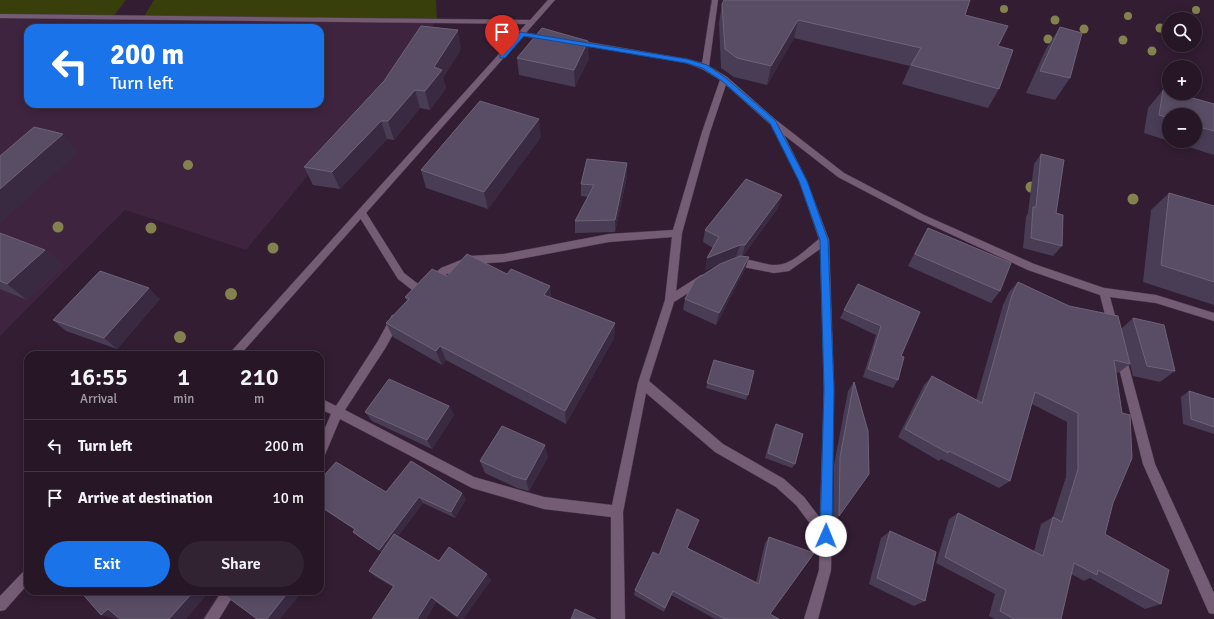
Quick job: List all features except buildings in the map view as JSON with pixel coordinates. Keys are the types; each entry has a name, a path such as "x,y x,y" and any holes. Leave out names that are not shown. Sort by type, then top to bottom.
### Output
{"street":[{"path":"237,351 552,0"},
{"path":"704,67 715,0"},
{"path":"0,16 531,22"},
{"path":"522,34 554,39"},
{"path":"569,41 687,61 704,67 724,79 773,122 841,175 921,217 1031,267 1104,292 1156,299 1214,316"},
{"path":"618,619 618,512 643,383 670,300 677,233 706,132 724,79"},
{"path":"773,122 803,181 824,240 829,389 825,570 811,619"},
{"path":"362,213 401,276 417,293 444,271 472,260 504,258 609,238 677,233"},
{"path":"726,267 737,262 774,269 789,267 824,240"},
{"path":"670,300 714,271"},
{"path":"1104,292 1149,464 1210,590 1214,608"},
{"path":"324,445 338,412 382,344 403,307"},
{"path":"643,383 719,448 780,483 800,501 826,536"},
{"path":"324,405 472,482 544,503 618,512"},
{"path":"0,605 24,579"},
{"path":"211,619 227,595"}],"shaded area":[{"path":"0,16 437,21 246,250 125,210 0,336"}],"green space":[{"path":"0,0 126,0 112,18 0,17"},
{"path":"154,0 436,0 437,21 143,18"}],"route":[{"path":"502,56 522,34 687,61 704,67 724,79 773,122 803,181 824,240 828,316 829,389 826,536"}]}
